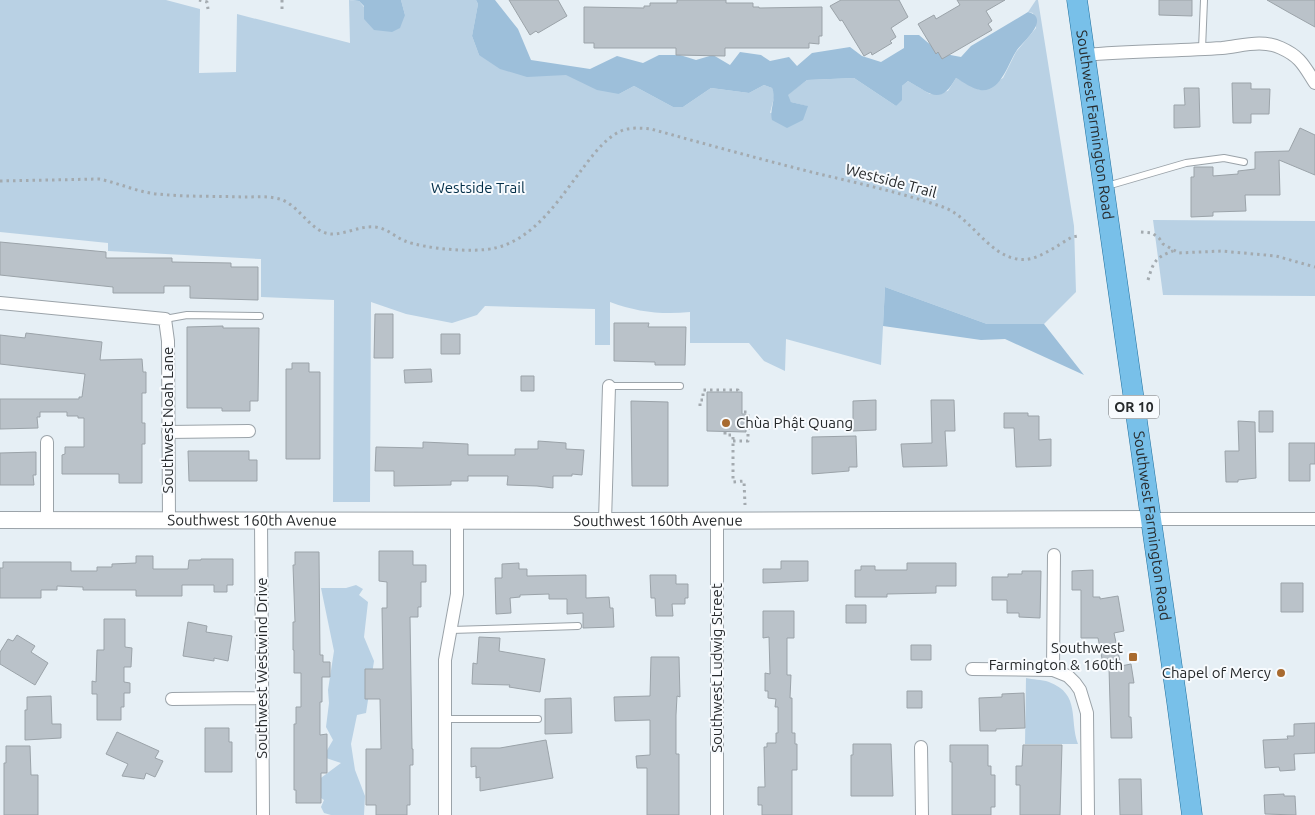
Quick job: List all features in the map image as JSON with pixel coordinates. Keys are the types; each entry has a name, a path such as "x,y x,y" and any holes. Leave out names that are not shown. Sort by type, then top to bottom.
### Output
{"main road":[{"name":"Southwest Farmington Road","path":"1077,0 1192,815"}],"street":[{"path":"1084,55 1223,48 1259,43 1280,48 1299,58 1315,83"},
{"path":"0,303 165,319"},
{"name":"Southwest Noah Lane","path":"165,319 168,341 169,520"},
{"path":"605,521 609,386"},
{"path":"168,432 249,431"},
{"path":"47,442 47,520"},
{"name":"Southwest 160th Avenue","path":"0,520 745,521 1315,519"},
{"name":"Southwest Westwind Drive","path":"261,521 263,815"},
{"path":"445,815 445,660 457,594 456,521"},
{"name":"Southwest Ludwig Street","path":"716,521 717,815"},
{"path":"1052,670 1054,555"},
{"path":"972,668 1052,670 1068,676 1075,683 1080,690 1087,713 1088,815"},
{"path":"172,699 262,698"},
{"path":"921,746 922,815"}],"lane":[{"path":"1202,49 1204,0"},
{"path":"1103,187 1186,163 1224,158 1244,162"},
{"path":"165,319 187,315 260,316"},
{"path":"609,386 680,386"},
{"path":"451,630 578,626"},
{"path":"445,719 538,719"}],"path":[{"path":"199,0 207,2 208,9"},
{"path":"282,0 282,11"},
{"name":"Westside Trail","path":"0,181 99,180 158,194 274,198 293,206 312,225 328,234 371,226 386,230 404,240 422,246 474,250 493,249 503,246 525,233 550,211 603,144 621,131 639,128 651,129 946,208 994,248 1016,259 1025,260 1033,258 1078,236"},
{"path":"1141,232 1152,232 1163,244 1174,251 1186,254 1221,251 1276,256 1315,267"},
{"path":"1148,280 1158,257 1174,251"},
{"path":"700,406 700,400 703,400 703,390 738,390 738,392"},
{"path":"733,441 748,441 748,412 742,412"},
{"path":"725,432 725,435 733,435 733,482 744,481 745,521"}],"green space":[{"path":"0,0 166,0 200,9 199,73 236,72 237,14 350,43 349,0 359,1 364,7 364,19 405,15 401,0 476,0 478,4 472,36 479,55 596,72 619,94 634,86 673,107 683,107 711,88 749,93 764,85 772,88 775,94 770,113 807,106 791,102 787,95 807,80 854,78 896,106 902,86 908,81 930,94 948,91 956,78 980,90 1003,78 1016,52 1036,28 1033,13 1028,12 1036,0 1038,0 1074,226 1076,292 1044,324 987,324 885,287 881,365 786,339 785,371 764,361 749,343 690,343 690,312 650,312 610,302 610,345 595,345 595,309 485,306 477,315 452,323 406,314 371,302 370,502 333,502 334,300 261,297 261,259 108,251 108,243 0,232"},
{"path":"1153,220 1315,221 1315,296 1163,295"},
{"path":"356,585 363,589 359,595 368,602 364,637 374,661 366,713 357,715 351,744 355,770 365,796 364,815 331,815 324,813 321,807 324,800 318,796 314,783 341,763 323,757 333,740 326,727 329,703 328,690 334,651 321,588 346,588"},
{"path":"1026,678 1049,682 1066,693 1072,709 1078,744 1025,744"}],"shaded area":[{"path":"351,0 401,0 405,15 400,28 392,32 374,30 364,19 364,6 359,1"},
{"path":"476,0 495,0 518,29 531,60 590,69 617,56 643,63 659,55 680,55 696,60 713,55 730,65 740,52 761,55 770,61 789,57 797,66 812,53 850,47 862,56 881,62 904,48 904,35 919,35 940,53 961,57 971,46 1028,12 1037,19 1034,30 1017,50 999,82 987,90 974,88 956,78 945,92 935,95 908,81 902,86 902,100 896,106 854,78 807,80 788,95 791,102 808,106 803,120 787,128 772,120 773,92 772,88 764,85 749,93 711,88 683,107 673,107 634,86 619,94 597,90 566,75 527,77 500,69 479,55 472,36 478,4"},
{"path":"885,287 987,324 1044,324 1084,375 1005,339 981,340 883,326"}],"building":[{"path":"509,0 558,0 567,16 538,33 536,31 530,35"},
{"path":"677,0 726,0 726,3 753,3 753,7 759,8 822,7 822,36 819,36 819,44 809,43 809,48 725,48 725,56 676,55 676,48 594,48 594,43 584,43 584,7 644,8 644,6 650,6 650,3 677,3"},
{"path":"841,0 899,0 908,17 891,28 896,37 890,41 892,43 872,55 871,52 864,56 842,20 840,21 830,6"},
{"path":"957,0 1005,0 986,11 992,21 988,24 992,30 942,59 938,52 936,54 918,24 934,15 936,19 960,5"},
{"path":"1159,0 1192,0 1192,16 1159,15"},
{"path":"1267,0 1315,0 1315,27 1288,12"},
{"path":"1232,83 1251,83 1251,89 1270,89 1269,114 1251,114 1251,123 1233,123"},
{"path":"1184,88 1199,88 1200,127 1174,128 1174,105 1185,105"},
{"path":"1300,128 1315,135 1315,175 1279,160 1280,195 1245,195 1246,211 1213,212 1213,216 1191,217 1191,177 1194,177 1194,167 1213,167 1213,176 1238,174 1238,171 1255,169 1255,152 1289,151"},
{"path":"0,242 106,252 106,258 172,258 172,262 231,263 231,267 258,267 258,300 190,298 190,286 164,286 164,293 113,293 113,287 0,275"},
{"path":"375,314 393,314 393,358 374,358"},
{"path":"614,323 649,323 648,327 686,327 685,365 655,365 655,362 614,361"},
{"path":"223,326 223,328 259,328 258,401 250,401 250,411 222,411 222,408 187,408 187,327"},
{"path":"26,333 102,342 100,360 142,359 143,372 146,372 146,393 142,393 142,423 145,423 145,444 142,444 142,483 119,483 119,474 62,474 62,455 65,454 65,447 84,447 84,418 67,416 67,412 40,412 40,417 37,417 38,428 0,429 0,399 79,399 79,397 82,397 85,374 0,364 0,335 25,338"},
{"path":"441,334 460,334 460,354 441,354"},
{"path":"292,363 309,363 309,372 320,372 320,459 286,459 286,369 292,369"},
{"path":"431,369 432,382 405,383 404,370"},
{"path":"521,376 534,376 534,391 521,391"},
{"name":"Chùa Phật Quang","path":"707,392 742,392 742,414 746,414 746,432 707,431"},
{"path":"876,400 876,430 853,431 853,401"},
{"path":"931,400 954,400 955,431 945,431 947,466 903,467 901,444 932,443"},
{"path":"631,401 668,402 668,486 632,486"},
{"path":"1259,411 1273,411 1273,432 1259,432"},
{"path":"1004,413 1028,413 1028,416 1039,416 1039,440 1051,439 1051,466 1016,467 1014,428 1004,428"},
{"path":"1238,421 1255,422 1256,478 1238,480 1238,482 1226,482 1225,451 1239,451"},
{"path":"856,436 857,467 849,467 849,471 812,474 812,437"},
{"path":"538,441 566,443 566,449 584,450 582,475 553,476 553,488 507,485 508,476 468,476 468,481 451,481 451,485 394,486 394,471 375,471 376,447 423,448 423,442 468,444 468,455 515,455 515,449 538,449"},
{"path":"1289,443 1315,443 1315,464 1310,464 1310,481 1289,481"},
{"path":"188,451 249,451 249,460 257,460 257,481 189,481"},
{"path":"36,452 36,475 33,475 34,485 0,485 0,453"},
{"path":"379,551 413,551 413,565 426,565 426,582 421,582 421,607 418,607 418,617 410,617 413,765 410,765 410,805 407,805 407,815 376,815 376,805 366,805 366,749 381,749 380,699 365,699 365,669 383,669 382,608 387,608 387,582 379,581"},
{"path":"295,552 319,552 320,655 323,655 323,662 330,662 330,677 322,677 322,702 320,702 320,735 327,734 327,773 321,773 321,803 296,803 296,790 294,790 294,724 296,724 296,707 301,707 301,673 294,673 293,650 293,622 295,622 293,565 295,565"},
{"path":"136,556 153,556 153,569 188,569 189,560 233,559 233,585 227,585 227,592 214,592 214,585 182,585 182,596 136,596 136,590 83,590 83,587 57,586 57,590 41,590 41,598 0,598 0,568 3,568 3,562 71,562 71,571 97,571 97,567 112,567 112,564 136,563"},
{"path":"781,561 808,561 808,581 763,583 763,569 781,569"},
{"path":"519,563 519,569 527,569 527,576 586,575 586,598 609,597 610,608 613,608 614,627 583,628 583,613 567,614 567,599 549,599 549,594 520,595 520,597 510,598 511,613 496,614 495,578 502,578 502,564"},
{"path":"907,563 956,563 956,586 936,586 936,593 887,594 887,597 855,597 855,570 861,570 861,566 875,566 875,570 907,570"},
{"path":"1093,570 1093,597 1100,597 1100,599 1118,596 1124,631 1114,633 1121,666 1131,664 1134,683 1129,683 1129,717 1131,717 1132,738 1111,738 1109,668 1104,669 1098,638 1081,638 1081,590 1072,590 1072,571"},
{"path":"1022,571 1041,571 1040,618 1019,617 1019,613 1007,613 1007,600 992,600 992,577 1008,577 1008,574 1022,574"},
{"path":"650,575 676,575 676,584 688,584 688,598 685,598 685,604 672,604 673,616 656,616 655,598 651,598"},
{"path":"1281,583 1303,583 1303,612 1281,612"},
{"path":"846,605 866,605 866,623 846,623"},
{"path":"763,611 794,611 794,638 787,638 787,675 791,675 792,733 795,733 795,744 797,744 797,770 792,770 792,815 762,815 762,805 758,805 758,787 765,787 764,747 767,747 767,743 776,743 776,733 778,733 778,707 775,707 776,699 768,698 768,691 765,691 765,673 770,674 769,637 763,638"},
{"path":"104,619 125,619 125,647 132,648 131,667 124,667 124,682 130,683 130,693 124,693 124,707 121,707 121,720 97,720 97,694 92,694 92,681 96,682 97,650 104,650"},
{"path":"188,622 207,626 206,632 232,636 228,661 214,658 214,661 183,656"},
{"path":"17,635 35,646 31,652 48,663 35,685 0,664 0,652 8,639 13,641"},
{"path":"479,637 500,638 499,651 545,659 540,692 509,687 510,685 472,684 473,663 477,664"},
{"path":"911,645 931,645 931,660 911,660"},
{"path":"651,657 679,657 680,697 677,696 676,754 679,754 679,815 647,815 647,768 637,768 636,756 650,755 650,720 615,721 614,697 650,696"},
{"path":"907,691 922,691 922,708 907,708"},
{"path":"1024,693 1025,728 980,731 979,698 1002,697 1002,694"},
{"path":"51,696 52,724 61,724 61,738 25,740 27,697"},
{"path":"571,698 572,733 545,734 545,699"},
{"path":"1315,723 1315,753 1294,754 1295,770 1280,771 1279,767 1265,768 1263,740 1288,739 1287,736 1294,736 1294,724"},
{"path":"205,728 229,728 229,742 232,742 232,772 205,772"},
{"path":"117,732 159,751 155,758 163,761 155,777 146,773 144,779 122,776 128,764 106,754"},
{"path":"546,740 553,778 480,791 480,777 476,778 476,766 471,767 471,748 500,748"},
{"path":"853,744 891,744 893,796 851,796 851,755 853,755"},
{"path":"950,745 988,745 988,766 991,766 991,775 995,775 995,807 991,807 991,815 952,815 952,762 950,762"},
{"path":"1023,745 1062,745 1060,815 1020,815 1020,785 1016,785 1016,766 1022,766"},
{"path":"6,746 30,746 31,775 38,775 38,815 4,815 4,763 6,763"},
{"path":"1119,779 1141,779 1142,815 1120,815"},
{"path":"1284,794 1284,796 1295,796 1296,815 1265,814 1264,795"}],"place":[{"name":"Chùa Phật Quang","path":"726,423"},
{"name":"Southwest Farmington & 160th","path":"1133,657"},
{"name":"Chapel of Mercy","path":"1281,673"}]}
